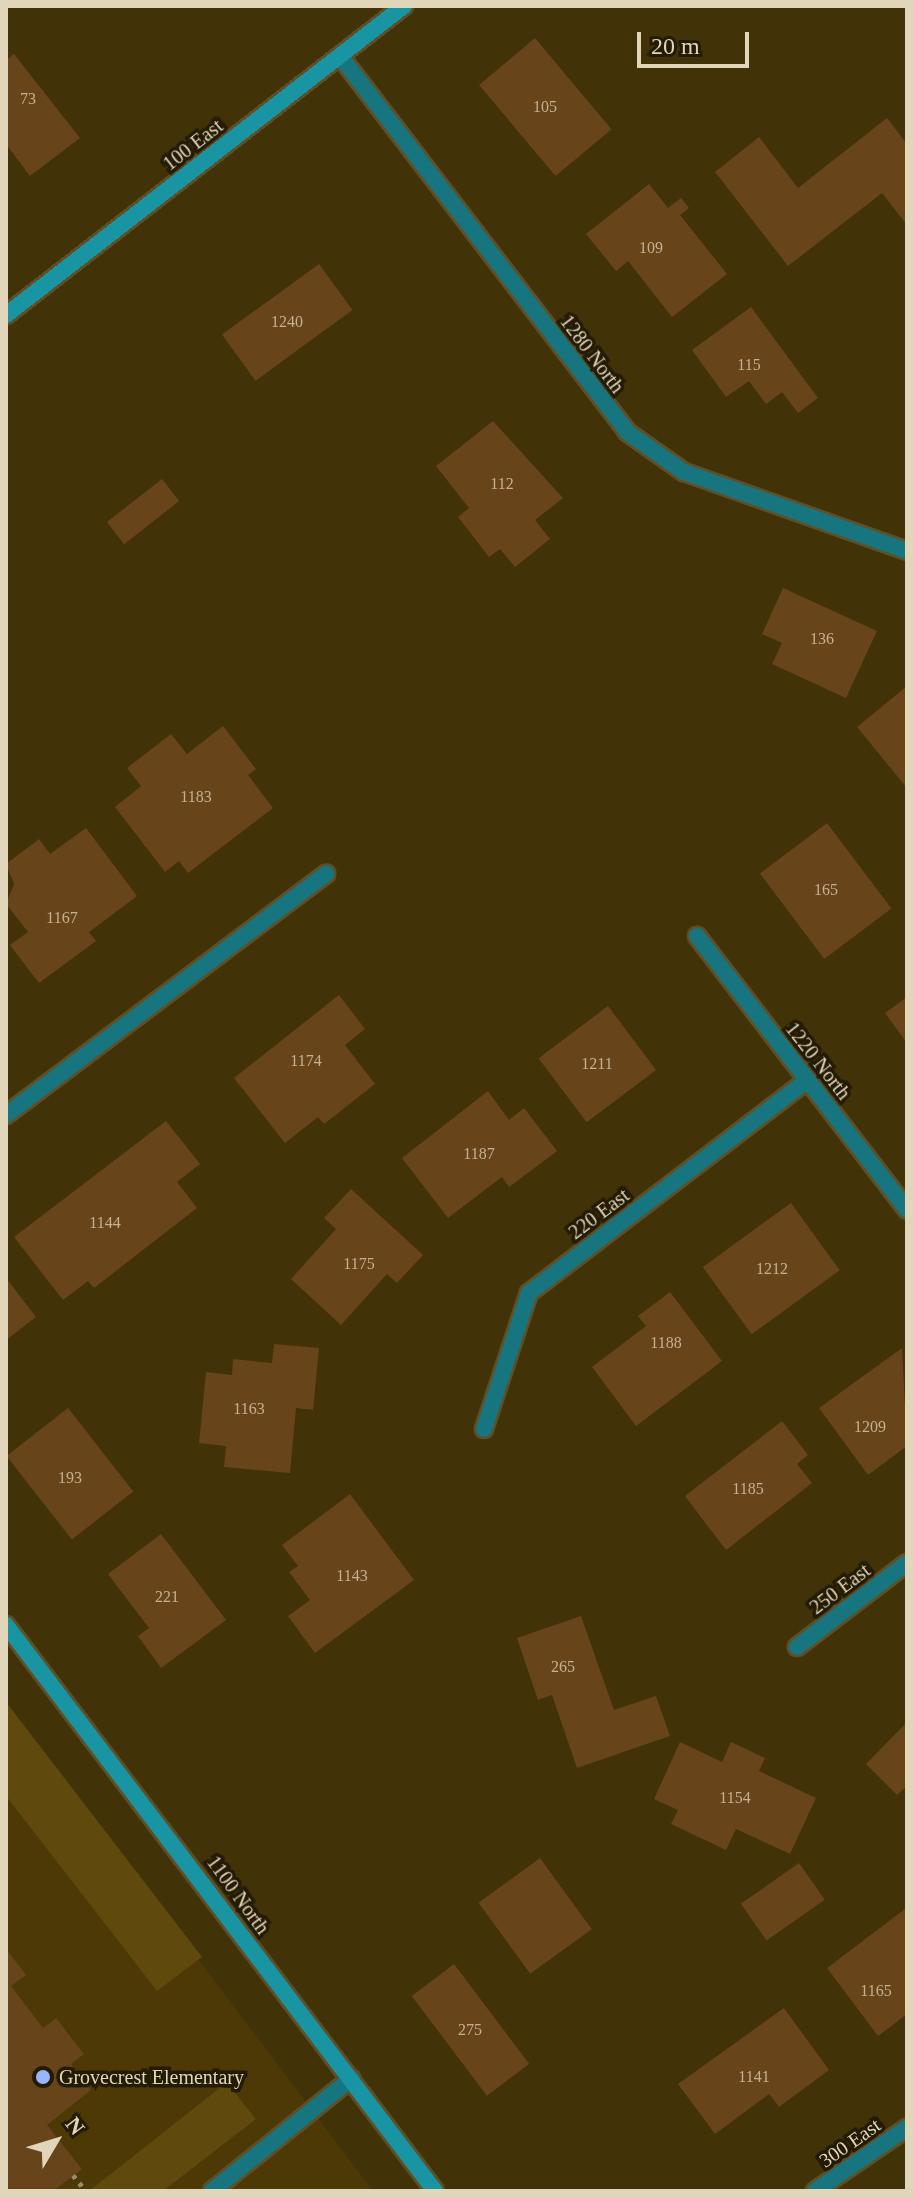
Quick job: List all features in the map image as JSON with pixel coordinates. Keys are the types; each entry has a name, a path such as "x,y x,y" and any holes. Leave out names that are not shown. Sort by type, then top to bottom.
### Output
{"street":[{"name":"100 East","path":"6,315 404,6"},
{"name":"1280 North","path":"340,56 627,432 684,472 907,551"},
{"path":"6,1115 326,874"},
{"name":"1220 North","path":"697,936 907,1210"},
{"name":"220 East","path":"484,1429 529,1293 808,1080"},
{"name":"250 East","path":"797,1647 907,1563"},
{"name":"1100 North","path":"6,1625 435,2191"},
{"path":"212,2191 351,2079"},
{"name":"300 East","path":"815,2191 907,2128"}],"path":[{"path":"73,2175 86,2191"}],"shaded area":[{"path":"6,1702 202,1957 157,1991 6,1796"},
{"path":"6,1704 373,2191 6,2191"},
{"path":"221,2087 231,2088 256,2119 163,2191 89,2191"}],"building":[{"path":"535,38 611,129 556,176 479,85"},
{"path":"14,54 80,138 30,176 6,144 6,60"},
{"path":"887,118 907,144 907,225 882,193 788,266 715,172 759,137 798,188"},
{"path":"649,184 668,208 681,198 689,208 680,215 727,274 672,317 628,261 616,271 586,234"},
{"path":"319,264 353,310 255,381 222,335"},
{"path":"751,307 818,398 798,413 782,392 766,404 749,381 726,397 692,350"},
{"path":"493,421 563,498 535,520 550,539 515,567 500,549 489,557 458,517 469,508 436,466"},
{"path":"162,479 179,501 124,544 107,522"},
{"path":"783,588 877,631 846,698 772,664 782,643 762,634"},
{"path":"907,686 907,788 857,727"},
{"path":"223,726 256,769 248,775 273,808 188,873 179,861 165,872 115,807 141,786 127,768 171,734 187,754"},
{"path":"827,823 891,908 824,959 760,874"},
{"path":"86,828 137,896 89,932 96,941 39,983 10,945 28,932 6,904 14,884 6,864 39,839 50,854"},
{"path":"339,995 365,1029 345,1045 375,1084 324,1124 318,1117 285,1143 234,1078"},
{"path":"907,997 907,1043 885,1013"},
{"path":"608,1006 656,1070 587,1122 539,1058"},
{"path":"488,1091 509,1120 524,1108 557,1151 509,1187 502,1177 448,1218 402,1158"},
{"path":"166,1121 200,1164 177,1182 197,1208 94,1288 88,1281 63,1300 14,1237"},
{"path":"351,1189 423,1255 397,1283 387,1274 341,1325 291,1279 336,1229 324,1218"},
{"path":"791,1203 840,1270 752,1334 703,1267"},
{"path":"6,1278 36,1317 6,1340"},
{"path":"670,1292 722,1361 636,1426 592,1367 646,1326 638,1316"},
{"path":"274,1344 319,1348 313,1410 296,1408 290,1473 224,1467 226,1446 199,1443 206,1372 232,1375 233,1359 272,1363"},
{"path":"902,1348 907,1446 868,1475 819,1408"},
{"path":"68,1408 133,1492 72,1540 7,1456"},
{"path":"782,1421 808,1455 797,1464 812,1483 726,1550 685,1496"},
{"path":"350,1494 414,1580 315,1653 288,1616 310,1600 289,1572 298,1566 282,1545"},
{"path":"161,1534 226,1620 161,1668 138,1636 149,1628 108,1574"},
{"path":"581,1616 614,1710 656,1696 670,1736 577,1768 552,1695 538,1700 517,1638"},
{"path":"907,1722 907,1786 897,1795 866,1764"},
{"path":"680,1742 722,1762 731,1742 765,1758 759,1771 816,1798 790,1854 736,1829 726,1850 671,1824 678,1810 654,1799"},
{"path":"540,1858 592,1929 530,1974 479,1903"},
{"path":"799,1863 825,1900 767,1941 741,1904"},
{"path":"905,1909 907,2014 878,2036 827,1968"},
{"name":"Grovecrest Elementary","path":"6,1949 26,1975 11,1986 43,2028 56,2018 84,2054 71,2064 91,2090 47,2125 82,2169 53,2191 6,2191"},
{"path":"454,1964 529,2064 487,2096 412,1996"},
{"path":"784,2008 829,2070 779,2107 769,2094 715,2134 678,2084"}],"place":[{"name":"Grovecrest Elementary","path":"43,2077"}]}
